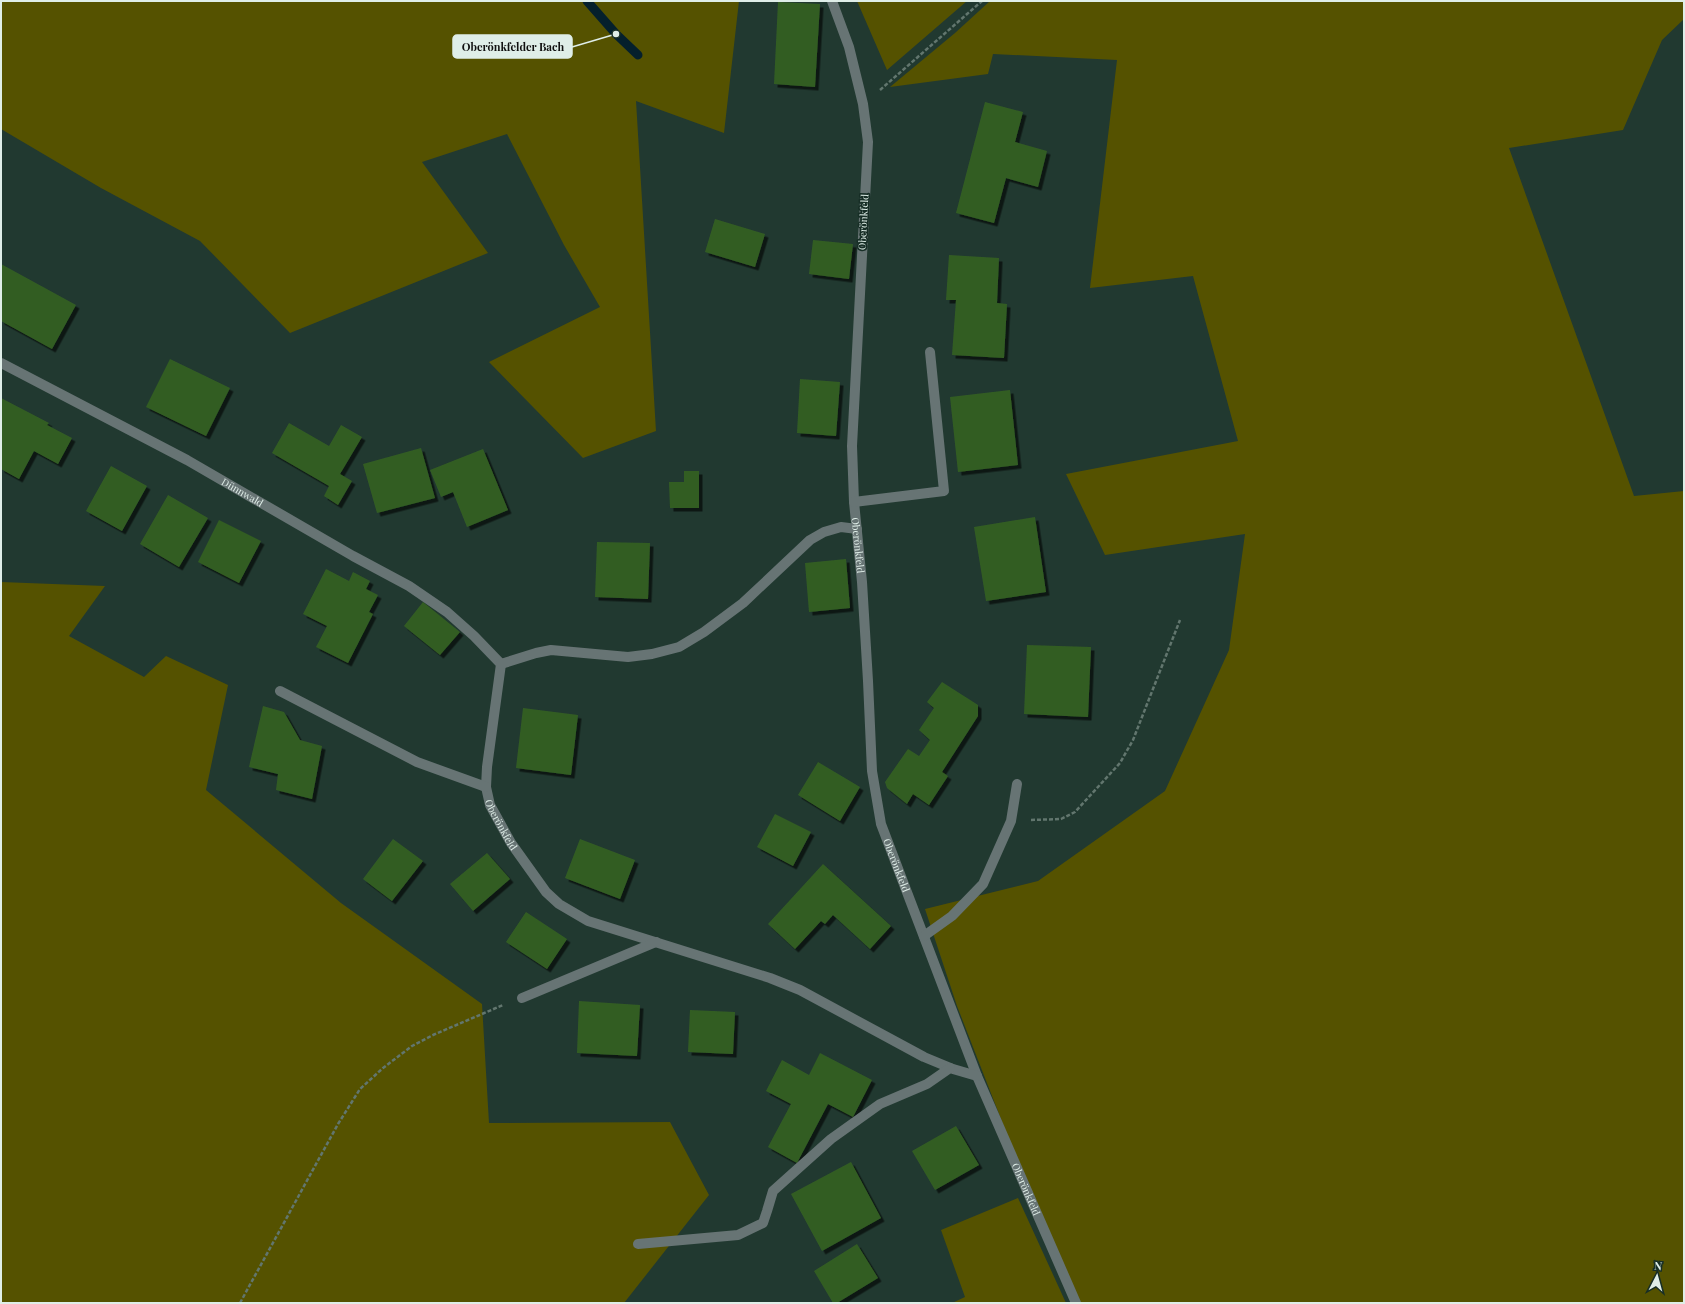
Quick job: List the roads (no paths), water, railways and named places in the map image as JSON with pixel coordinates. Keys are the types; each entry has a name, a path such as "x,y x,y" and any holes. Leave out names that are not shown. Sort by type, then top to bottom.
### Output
{"street":[{"name":"Oberönkfeld","path":"832,1 849,47 863,104 868,142 852,446 854,502 868,681 872,771 881,824 977,1076 1076,1303"},
{"path":"854,502 944,491 930,352"},
{"name":"Dünnwald","path":"1,363 187,460 353,556 409,586 447,612 474,636 500,664"},
{"path":"500,664 530,654 551,650 628,658 679,647 704,632 743,603 810,540 824,532 841,527 857,529"},
{"name":"Oberönkfeld","path":"500,664 487,767 486,787 490,805 511,843 546,892 559,904 588,921 770,978 800,990 924,1057 950,1068 977,1076"},
{"path":"280,691 417,762 486,787"},
{"path":"924,936 952,916 982,884 1011,821 1017,784"},
{"path":"522,998 656,942"},
{"path":"638,1244 738,1235 763,1223 773,1191 831,1139 880,1104 927,1084 950,1068"}],"waterway":[{"path":"587,1 616,34 638,55"}],"place":[{"name":"Oberönkfelder Bach","path":"616,34"}]}
